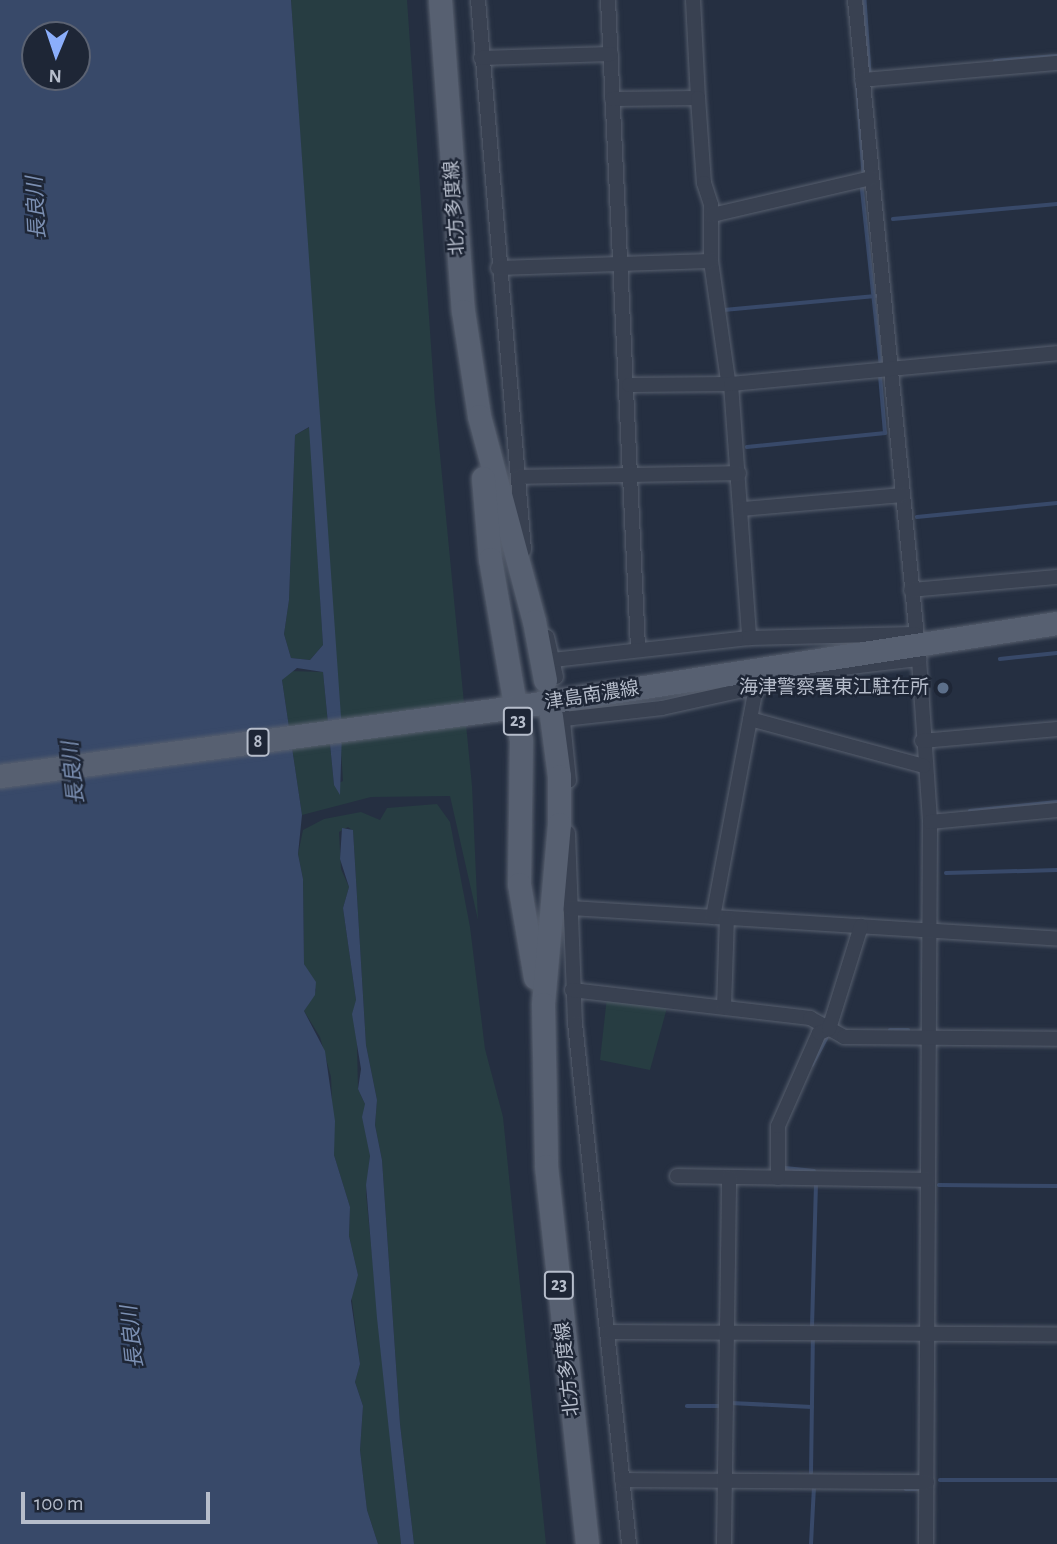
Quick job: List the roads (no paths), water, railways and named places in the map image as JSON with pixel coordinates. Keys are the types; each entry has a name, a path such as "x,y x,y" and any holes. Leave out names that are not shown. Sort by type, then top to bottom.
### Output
{"main road":[{"name":"北方多度線","path":"440,0 463,311 479,416"},
{"path":"479,416 534,621 551,672"},
{"name":"23","path":"479,416 490,559 521,740 519,884 542,1026"},
{"name":"津島南濃線","path":"0,776 516,707 1057,623"},
{"path":"542,1026 559,824 559,712"},
{"name":"北方多度線","path":"542,1026 546,1166 587,1544"}],"street":[{"path":"478,0 498,268 523,543 551,672 638,648 749,638 917,646"},
{"path":"608,0 629,385 638,648"},
{"path":"694,0 704,183 712,215 711,261 730,383 739,473 749,638"},
{"path":"855,0 917,646 930,822 926,1544"},
{"path":"481,58 611,54"},
{"path":"862,80 1057,63"},
{"path":"612,99 698,97"},
{"path":"712,215 871,178"},
{"path":"498,268 711,261"},
{"path":"629,385 730,383 1057,353"},
{"path":"519,477 739,473"},
{"path":"742,509 901,495"},
{"path":"911,590 1057,577"},
{"path":"629,1544 572,990 569,765 559,712 662,708 842,668 917,646"},
{"path":"724,1007 720,917 756,687"},
{"path":"750,719 924,766"},
{"path":"922,741 1057,729"},
{"path":"930,822 1057,810"},
{"path":"570,908 1057,939"},
{"path":"778,1178 778,1126 819,1034 829,1029 861,926"},
{"path":"572,990 810,1018 844,1037 1057,1039"},
{"path":"677,1176 928,1180"},
{"path":"724,1544 729,1333 729,1177"},
{"path":"608,1332 1057,1334"},
{"path":"622,1480 726,1478 927,1482"}],"water":[{"name":"長良川","path":"0,0 291,0 342,731 340,795 334,785 323,672 297,668 282,680 302,815 298,854 303,879 304,964 316,982 315,995 304,1011 325,1051 335,1121 334,1155 350,1207 349,1236 358,1275 351,1301 360,1364 355,1382 363,1406 360,1450 367,1510 378,1544 0,1544","holes":["309,427 323,645 310,660 291,658 284,634 289,600 295,435"]},
{"path":"342,828 353,830 366,1045 377,1100 375,1125 382,1160 400,1424 414,1544 401,1544 377,1318 366,1185 370,1156 362,1117 365,1104 358,1089 361,1069 352,1014 356,1000 343,908 349,887 340,859"}],"waterway":[{"path":"865,0 870,73"},
{"path":"995,61 1057,56"},
{"path":"857,74 864,173"},
{"path":"862,185 881,362"},
{"path":"893,219 1057,204"},
{"path":"724,310 875,296"},
{"path":"747,447 885,433 880,376"},
{"path":"917,517 1057,503"},
{"path":"1000,659 1057,653"},
{"path":"970,811 1057,802"},
{"path":"946,873 1057,870"},
{"path":"890,1030 908,1030"},
{"path":"812,1065 826,1039"},
{"path":"785,1168 814,1171"},
{"path":"812,1327 816,1184"},
{"path":"939,1185 1057,1186"},
{"path":"811,1473 813,1338"},
{"path":"731,1403 812,1407"},
{"path":"687,1406 721,1406"},
{"path":"940,1480 1057,1480"},
{"path":"811,1544 814,1487"},
{"path":"906,1489 918,1489"}],"place":[{"name":"海津警察署東江駐在所","path":"943,688"}]}
